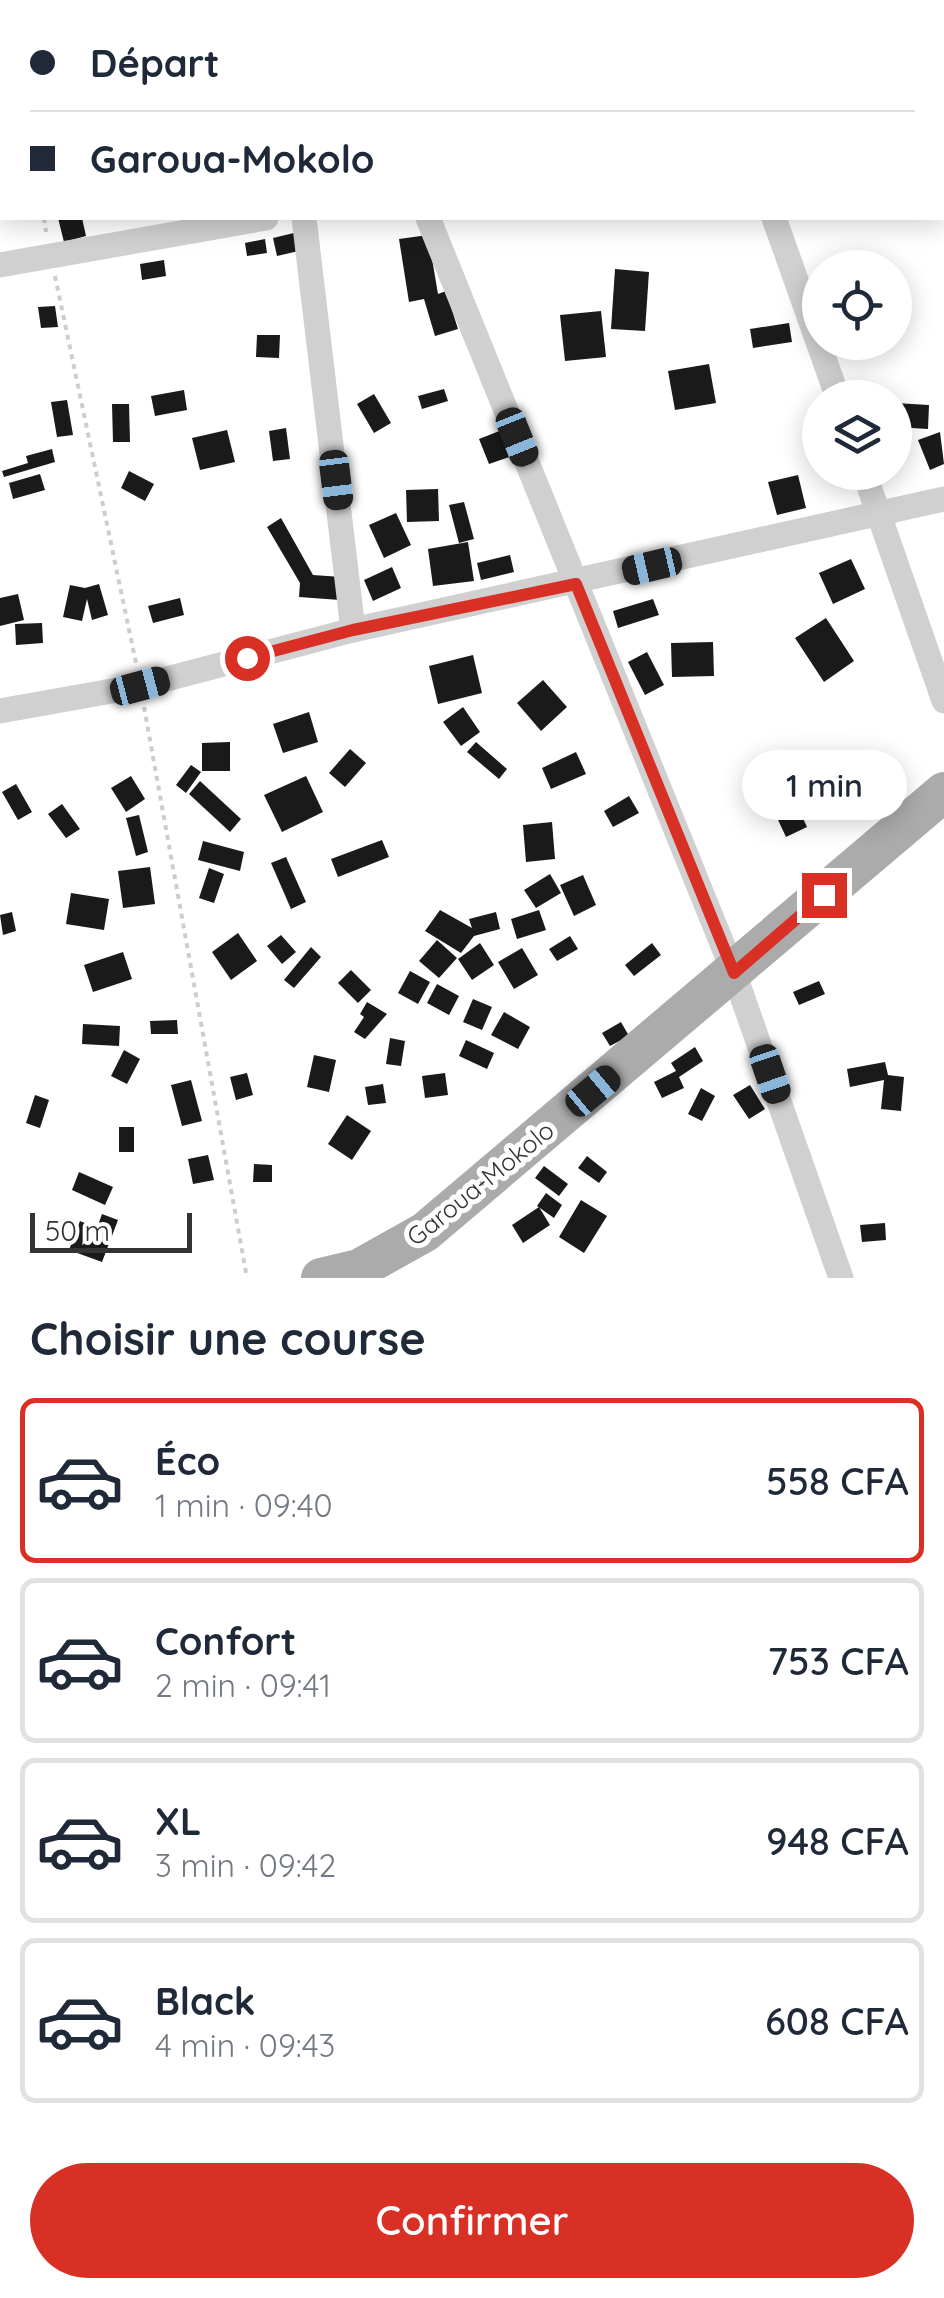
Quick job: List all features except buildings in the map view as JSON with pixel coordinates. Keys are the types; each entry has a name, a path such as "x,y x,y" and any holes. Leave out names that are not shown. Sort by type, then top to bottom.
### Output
{"main road":[{"name":"Garoua-Mokolo","path":"321,1278 359,1269 425,1232 944,792"}],"street":[{"path":"0,265 255,220"},
{"path":"304,220 353,630"},
{"path":"429,220 734,973 841,1278"},
{"path":"775,220 832,380"},
{"path":"870,490 944,702"},
{"path":"0,711 140,686 353,630 576,584 944,499"}],"path":[{"path":"44,220 140,686 247,1278"}],"route":[{"path":"247,658 353,630 576,584 734,973 824,895"}]}
